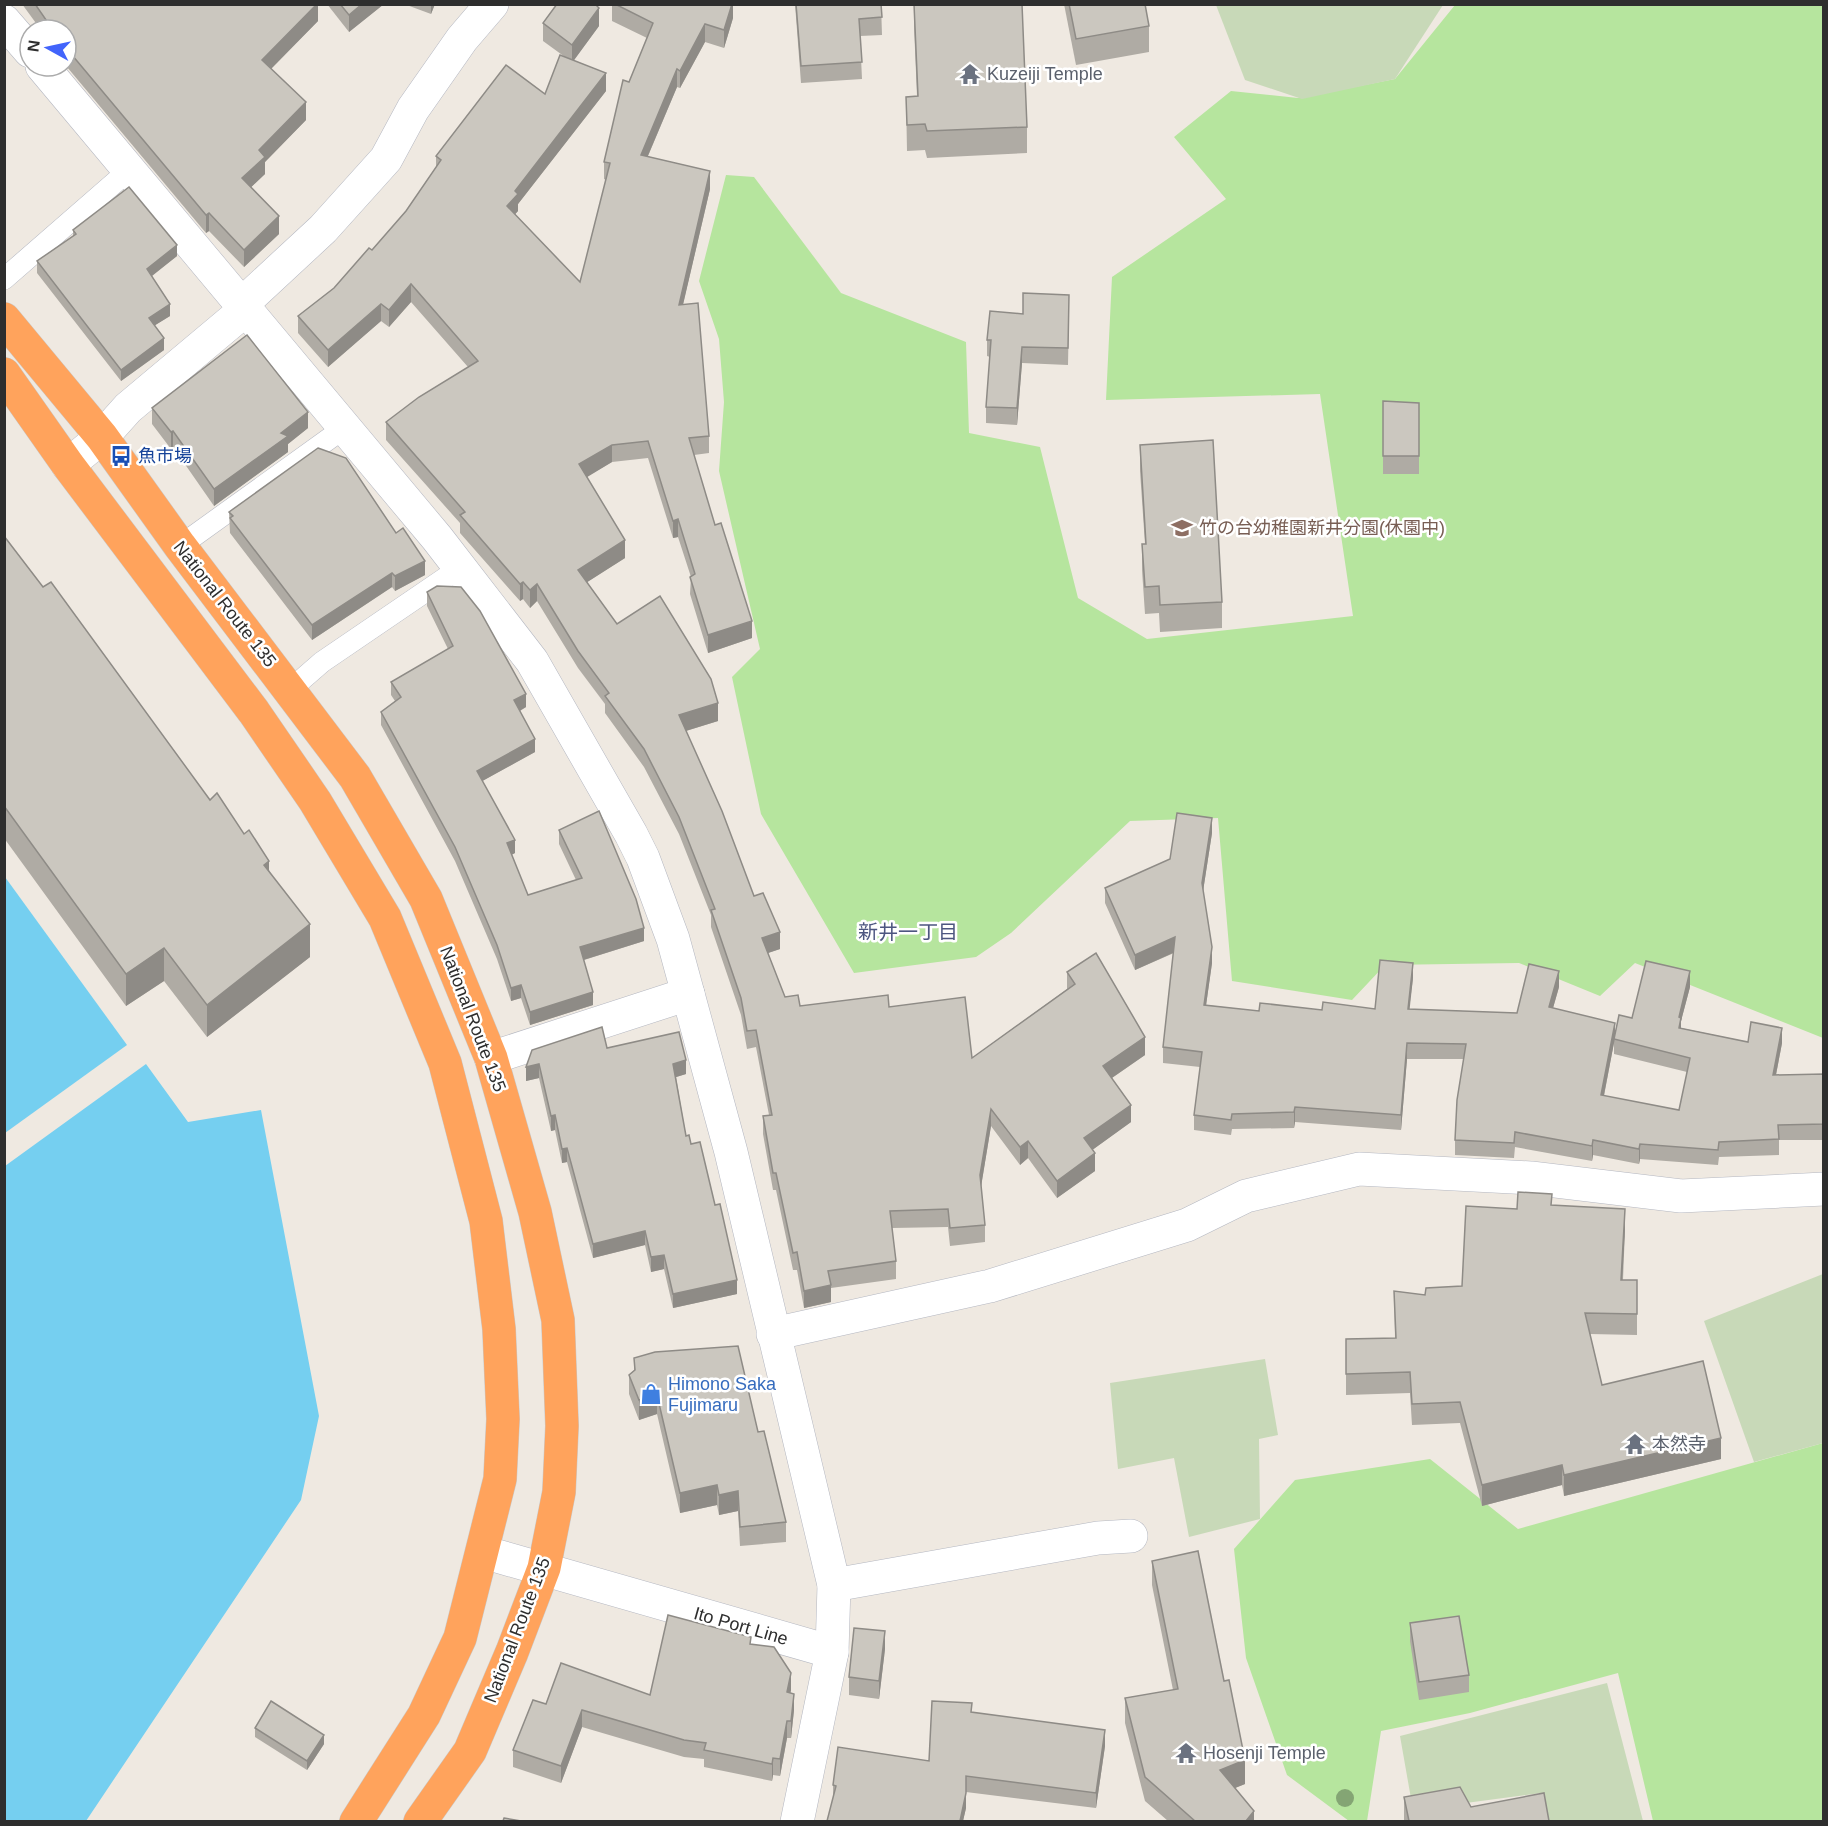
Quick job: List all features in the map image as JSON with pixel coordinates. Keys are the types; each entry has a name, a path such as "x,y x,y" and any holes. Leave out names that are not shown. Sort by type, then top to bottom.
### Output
{"highway":[{"name":"National Route 135","path":"4,319 102,437 180,546 291,689 355,777 426,899 491,1058 535,1212 558,1320 562,1425 559,1492 544,1568 470,1751 420,1821"},
{"path":"4,374 68,465 254,712 315,801 385,918 445,1064 486,1221 499,1329 503,1419 500,1479 460,1638 424,1715 356,1821"}],"street":[{"path":"68,465 102,437 128,408 243,307 323,229 386,159 419,100 462,39 492,4"},
{"path":"4,21 18,37"},
{"path":"52,78 460,568 532,661 574,731 643,858 673,939 731,1152 834,1585 832,1652 797,1821"},
{"path":"491,1058 688,994"},
{"path":"773,1334 990,1286 1187,1225 1246,1196 1359,1169 1531,1178 1681,1196 1824,1189"},
{"path":"834,1585 1098,1538 1131,1536"},
{"name":"Ito Port Line","path":"483,1552 832,1652"}],"lane":[{"path":"4,279 128,171"},
{"path":"180,546 344,428"},
{"path":"291,689 322,662 460,568"}],"green space":[{"path":"1216,4 1443,5 1395,79 1302,99 1245,80"},
{"path":"1455,5 1823,5 1823,1038 1635,963 1600,996 1519,963 1385,965 1352,1000 1232,981 1218,818 1130,821 1011,933 976,957 854,973 761,814 732,677 760,649 719,471 724,402 719,339 699,281 726,175 754,177 841,293 966,342 969,433 1040,447 1078,598 1147,639 1353,616 1320,394 1106,400 1112,277 1226,199 1174,137 1231,91 1298,98 1395,79"},
{"path":"1823,1274 1823,1443 1754,1462 1704,1321"},
{"path":"1265,1359 1278,1435 1259,1439 1260,1519 1189,1537 1174,1458 1118,1469 1110,1383"},
{"path":"1823,1443 1823,1821 1653,1821 1618,1673 1470,1713 1381,1731 1367,1821 1349,1821 1287,1775 1246,1658 1234,1549 1295,1480 1430,1459 1518,1529"},
{"path":"1607,1683 1643,1821 1547,1821 1541,1793 1413,1810 1400,1736"}],"water":[{"path":"5,877 127,1045 4,1133"},
{"path":"146,1064 188,1122 261,1110 319,1416 301,1500 86,1821 5,1821 5,1166"}],"building":[{"path":"35,4 317,4 262,60 306,102 259,150 265,157 242,178 279,216 244,250 209,213 206,215 78,62 78,18 45,18"},
{"path":"340,4 362,4 349,15"},
{"path":"557,4 595,4 599,8 572,45 543,23"},
{"path":"615,4 732,4 724,30 705,24 680,71 677,69 641,155 710,171 679,305 698,303 709,436 689,438 715,525 721,523 752,621 708,635 690,577 695,574 678,519 673,521 648,441 612,445 579,464 625,540 578,570 617,624 660,596 711,679 718,703 679,715 722,811 754,896 763,893 780,932 762,938 785,997 798,995 800,1006 888,995 889,1007 965,997 972,1058 1075,984 1067,972 1096,953 1145,1037 1103,1066 1131,1105 1084,1138 1095,1153 1057,1181 1028,1141 1020,1147 991,1109 980,1175 985,1225 950,1228 948,1209 890,1211 896,1261 828,1271 831,1285 804,1291 797,1252 793,1253 776,1173 773,1173 763,1116 772,1115 756,1030 747,1031 741,998 711,910 715,909 679,817 644,749 605,696 609,693 578,651 537,584 530,590 523,582 520,584 460,515 465,512 386,422 419,397 478,361 411,284 389,310 381,304 328,350 298,316 334,288 369,248 372,250 406,211 441,160 436,156 506,65 545,94 560,55 606,73 515,191 518,194 507,206 580,282 610,163 604,162 623,80 629,82 653,23"},
{"path":"796,4 881,4 882,17 859,19 862,62 801,66"},
{"name":"Kuzeiji Temple","path":"914,4 1022,4 1027,127 927,131 925,124 907,125 906,97 918,96"},
{"path":"1069,4 1145,4 1149,26 1076,39"},
{"path":"129,187 177,245 147,269 170,304 149,318 164,338 121,370 37,261 76,234 73,230"},
{"path":"1023,293 1069,295 1068,348 1022,347 1017,408 986,407 991,340 987,340 990,311 1023,314"},
{"path":"247,335 308,412 281,433 288,436 214,489 173,431 171,432 152,408"},
{"path":"1383,401 1419,403 1419,456 1383,456"},
{"path":"1213,440 1222,602 1160,605 1159,586 1145,587 1142,544 1146,544 1140,445"},
{"path":"318,448 346,458 396,533 403,528 425,561 395,576 392,573 312,625 230,518 233,516 229,512"},
{"path":"4,536 43,587 51,582 210,800 217,793 244,834 249,830 269,861 264,865 310,924 207,1005 164,948 126,974 4,806"},
{"path":"437,586 461,587 480,611 526,694 514,700 535,739 477,771 515,840 507,843 528,895 582,878 559,830 599,811 636,899 644,928 580,947 593,992 530,1012 521,985 511,988 497,945 455,847 381,712 401,697 391,682 453,646 427,592"},
{"path":"1177,813 1212,818 1202,883 1212,947 1204,1005 1259,1011 1260,1003 1322,1010 1323,1002 1375,1009 1380,960 1413,963 1408,1009 1517,1013 1529,964 1559,971 1549,1007 1615,1023 1601,1095 1679,1110 1690,1058 1614,1039 1619,1015 1632,1018 1646,961 1690,971 1679,1017 1681,1018 1679,1028 1748,1042 1751,1022 1782,1028 1773,1075 1824,1074 1824,1124 1778,1125 1779,1139 1719,1142 1718,1150 1640,1144 1639,1149 1593,1140 1592,1146 1515,1132 1514,1143 1455,1140 1457,1100 1466,1044 1407,1043 1401,1115 1295,1107 1294,1112 1232,1114 1231,1120 1194,1115 1202,1052 1163,1047 1175,937 1135,955 1105,888 1170,859"},
{"path":"602,1027 607,1048 679,1032 686,1060 673,1064 686,1136 689,1135 691,1144 700,1142 715,1205 720,1204 737,1280 673,1294 664,1255 651,1257 645,1231 593,1244 567,1148 562,1149 555,1115 551,1116 539,1064 526,1067 532,1050"},
{"path":"1518,1192 1552,1194 1551,1205 1625,1209 1621,1280 1637,1280 1637,1314 1585,1313 1602,1385 1703,1361 1721,1438 1564,1475 1562,1465 1482,1485 1460,1402 1412,1404 1410,1372 1346,1374 1346,1339 1396,1338 1394,1291 1425,1295 1426,1288 1462,1286 1466,1206 1517,1209"},
{"path":"738,1346 758,1432 764,1431 786,1522 740,1527 738,1491 719,1495 717,1485 680,1493 657,1395 639,1400 629,1375 635,1370 634,1358 655,1352"},
{"path":"1198,1551 1224,1681 1229,1680 1245,1760 1220,1770 1254,1811 1246,1821 1195,1821 1145,1777 1125,1698 1178,1689 1152,1561"},
{"path":"668,1615 751,1637 750,1644 774,1647 791,1673 787,1692 794,1694 791,1721 787,1721 780,1759 773,1758 772,1764 704,1750 706,1743 684,1740 582,1710 561,1766 513,1750 533,1700 546,1704 561,1663 650,1695"},
{"path":"1459,1616 1469,1675 1419,1682 1410,1623"},
{"path":"854,1628 885,1631 879,1681 849,1677"},
{"path":"271,1701 324,1735 307,1761 255,1728"},
{"path":"932,1701 972,1703 971,1712 1105,1730 1096,1793 966,1776 966,1793 960,1821 827,1821 836,1786 833,1785 838,1747 929,1761"},
{"path":"1460,1787 1471,1807 1544,1793 1549,1821 1409,1821 1404,1797"},
{"path":"504,1818 521,1821 503,1821"}],"place":[{"name":"Kuzeiji Temple","path":"970,74"},
{"name":"魚市場","path":"121,456"},
{"name":"竹の台幼稚園新井分園(休園中)","path":"1182,528"},
{"name":"Himono Saka Fujimaru","path":"651,1394"},
{"name":"本然寺","path":"1635,1444"},
{"name":"Hosenji Temple","path":"1186,1753"}],"district":[{"name":"新井一丁目","path":"908,932"}]}
